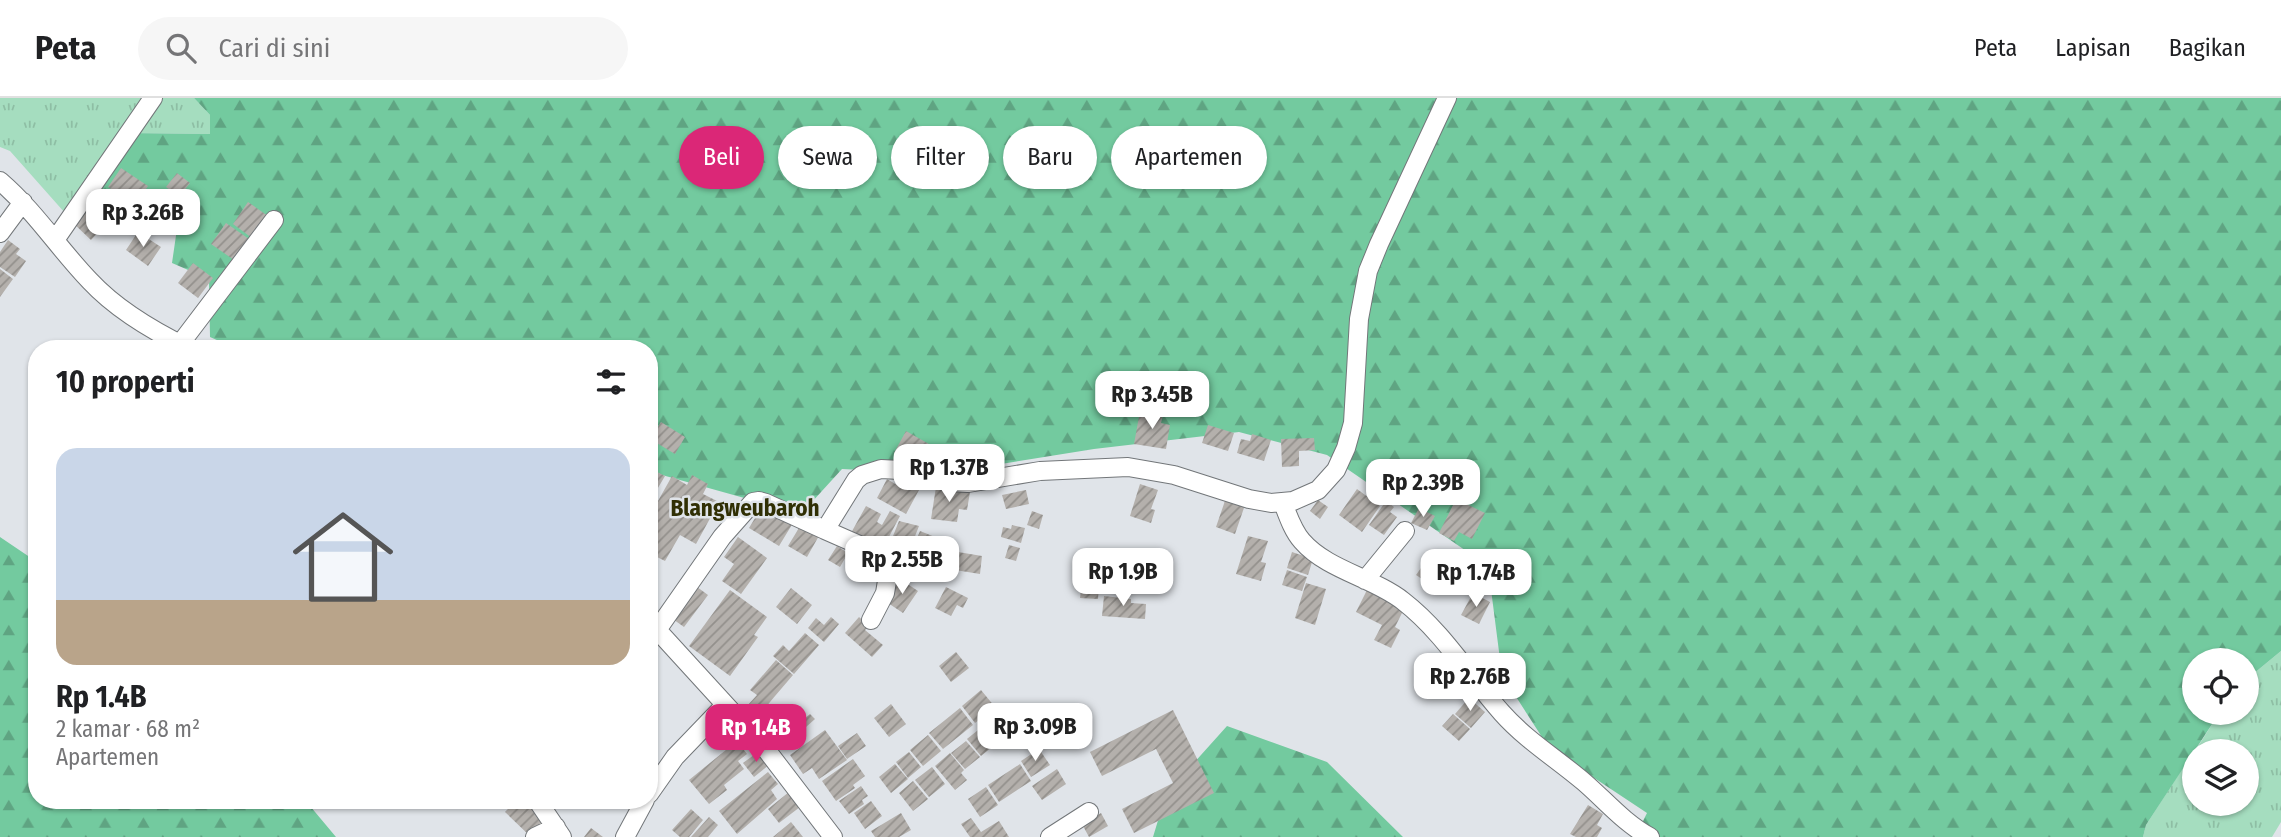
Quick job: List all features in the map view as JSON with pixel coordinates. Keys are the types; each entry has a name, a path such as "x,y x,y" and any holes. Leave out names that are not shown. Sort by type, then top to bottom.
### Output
{"street":[{"path":"55,240 153,98"},
{"path":"825,530 856,480 862,475 881,469 968,483 1040,471 1128,467 1174,475 1256,501 1283,503 1306,497 1323,486 1336,470 1353,424 1359,319 1368,271 1447,98"},
{"path":"0,181 23,202 75,265 108,298 174,340"},
{"path":"0,233 23,202"},
{"path":"188,340 274,220"},
{"path":"658,620 722,537 753,502 759,500 860,546 933,568"},
{"path":"1283,503 1303,542 1324,558 1401,599 1418,613 1512,724 1586,784 1620,817 1650,837"},
{"path":"1365,580 1405,531"},
{"path":"871,620 885,593 891,556"},
{"path":"658,631 786,774 833,837"},
{"path":"658,781 675,757 725,705"},
{"path":"535,837 559,832 543,809"},
{"path":"625,837 640,809"},
{"path":"1050,837 1089,812"}],"green space":[{"path":"0,98 194,98 210,115 211,134 127,133 65,213 10,151 0,147"},
{"path":"194,98 2281,98 2281,651 2259,669 2259,648 2182,648 2182,725 2211,725 2202,739 2182,739 2182,770 2146,825 2143,837 1635,837 1647,813 1549,748 1502,675 1488,566 1327,455 1239,432 1094,449 939,474 842,469 801,514 662,475 658,473 658,340 217,340 210,337 209,279 172,263 181,201 89,194 127,133 210,134 210,115"},
{"path":"0,537 28,556 28,809 313,809 336,837 0,837"},
{"path":"2281,651 2281,822 2272,837 2143,837 2146,825 2182,770 2182,816 2259,816 2259,739 2203,739 2212,725 2259,725 2259,669"},
{"path":"1227,726 1327,762 1403,837 1153,837 1166,794"}],"building":[{"path":"121,168 148,186 135,205 108,187"},
{"path":"177,173 190,183 179,197 166,187"},
{"path":"104,196 119,210 91,240 72,222 94,198 98,202"},
{"path":"248,202 268,216 252,238 233,224"},
{"path":"226,223 249,239 234,260 211,244"},
{"path":"138,232 161,247 148,266 126,250"},
{"path":"8,240 20,249 16,254 26,261 15,277 0,267 0,252"},
{"path":"193,263 213,278 198,298 178,283"},
{"path":"0,269 13,279 0,297"},
{"path":"1140,411 1163,415 1161,423 1170,425 1166,449 1134,444"},
{"path":"661,422 685,437 675,454 658,444 658,427"},
{"path":"1208,425 1234,433 1228,451 1202,443"},
{"path":"906,431 943,452 931,473 894,453"},
{"path":"1252,434 1271,440 1264,461 1237,453 1241,439 1250,441"},
{"path":"1314,438 1315,450 1299,451 1299,466 1282,467 1281,439"},
{"path":"658,472 665,476 658,488"},
{"path":"692,475 708,484 703,494 719,502 696,544 680,535 665,561 658,558 658,501 672,476 687,485"},
{"path":"887,479 897,485 900,480 919,490 906,514 877,498"},
{"path":"1140,484 1158,490 1151,509 1155,510 1151,523 1130,516"},
{"path":"936,487 970,492 967,510 959,509 957,522 931,519"},
{"path":"1357,489 1380,506 1362,532 1339,515"},
{"path":"1026,490 1029,504 1006,509 1002,495"},
{"path":"1227,495 1246,502 1235,534 1216,527"},
{"path":"1456,499 1485,513 1472,539 1459,532 1454,541 1439,533"},
{"path":"1318,500 1328,507 1320,519 1310,511"},
{"path":"1386,501 1394,507 1390,512 1397,517 1384,535 1369,525"},
{"path":"763,505 793,523 779,546 749,528"},
{"path":"866,506 881,514 877,522 882,525 890,511 900,516 882,550 851,533"},
{"path":"1419,508 1435,516 1427,530 1411,523"},
{"path":"1032,511 1043,515 1039,529 1027,525"},
{"path":"899,521 919,526 910,549 891,541"},
{"path":"802,523 820,534 807,557 788,546"},
{"path":"1012,525 1025,528 1021,543 1001,537 1003,527 1011,529"},
{"path":"920,531 935,537 925,561 910,555"},
{"path":"1248,536 1268,541 1261,562 1266,563 1261,581 1236,574"},
{"path":"738,537 767,558 741,594 722,581 734,564 724,557"},
{"path":"1009,545 1020,548 1016,561 1005,558"},
{"path":"837,546 848,553 840,567 828,560"},
{"path":"1434,550 1458,568 1442,592 1416,575"},
{"path":"958,552 982,556 980,574 955,570"},
{"path":"1292,552 1313,559 1308,575 1287,568"},
{"path":"1108,566 1134,568 1132,590 1105,588"},
{"path":"1287,570 1307,577 1302,591 1282,585"},
{"path":"900,579 918,591 903,613 885,601"},
{"path":"1082,583 1099,584 1098,599 1080,598"},
{"path":"1306,583 1326,589 1315,625 1295,618"},
{"path":"693,584 708,595 684,627 670,617"},
{"path":"946,587 968,598 963,608 957,605 951,616 935,608"},
{"path":"791,588 812,605 797,624 776,607"},
{"path":"1368,588 1405,607 1395,627 1400,630 1391,648 1374,640 1382,625 1356,612"},
{"path":"730,590 767,617 754,635 758,637 730,676 689,646"},
{"path":"1473,593 1490,602 1479,624 1461,615"},
{"path":"1104,596 1131,599 1131,603 1146,604 1145,619 1102,616"},
{"path":"831,617 839,624 824,642 808,628 816,618 824,625"},
{"path":"859,617 869,626 865,630 883,645 872,657 845,633"},
{"path":"805,633 819,645 794,674 773,656 783,645 789,651"},
{"path":"956,652 969,668 951,682 939,666"},
{"path":"776,660 793,675 758,716 747,706 757,695 750,690"},
{"path":"981,690 995,707 975,723 962,706"},
{"path":"1469,698 1485,712 1471,728 1455,714"},
{"path":"891,704 906,724 889,737 874,718"},
{"path":"960,708 973,725 943,749 929,733"},
{"path":"1004,709 1017,726 999,741 985,724"},
{"path":"1173,710 1214,793 1134,833 1122,809 1173,783 1156,749 1102,776 1090,752"},
{"path":"800,712 805,718 810,714 815,719 788,743 778,732"},
{"path":"1067,714 1080,727 1064,742 1051,729"},
{"path":"1453,714 1470,729 1459,741 1442,726"},
{"path":"983,726 997,743 981,756 967,739"},
{"path":"825,730 847,760 819,779 812,768 803,774 790,755"},
{"path":"857,733 866,746 847,759 838,746"},
{"path":"928,735 941,751 923,766 910,750"},
{"path":"737,741 747,754 738,761 744,769 724,785 727,790 709,804 689,780"},
{"path":"966,741 980,757 965,769 951,753"},
{"path":"1039,749 1050,765 1031,777 1021,761"},
{"path":"758,752 769,765 754,777 743,763"},
{"path":"909,752 921,767 908,778 896,762"},
{"path":"950,753 964,770 961,773 967,780 955,790 935,766"},
{"path":"853,759 865,776 853,785 855,788 836,801 822,781"},
{"path":"895,764 908,779 891,793 879,777"},
{"path":"1020,764 1031,781 999,802 988,785"},
{"path":"932,767 945,784 929,797 915,780"},
{"path":"1057,769 1066,784 1042,800 1032,786"},
{"path":"768,772 778,784 771,790 777,799 737,834 719,811"},
{"path":"913,781 928,799 913,811 899,793"},
{"path":"861,786 868,796 862,800 864,804 849,814 839,801"},
{"path":"986,787 998,805 980,817 968,799"},
{"path":"789,792 800,807 779,823 768,809"},
{"path":"871,801 882,816 865,829 854,813"},
{"path":"1588,805 1603,814 1597,825 1602,828 1597,837 1576,837 1570,834"},
{"path":"508,809 532,809 545,822 531,837 505,812"},
{"path":"691,809 703,820 689,837 680,837 672,830"},
{"path":"901,813 911,830 899,837 875,837 871,831"},
{"path":"1101,813 1108,826 1089,837 1082,824"},
{"path":"709,817 718,825 708,837 691,837"},
{"path":"971,818 981,832 999,821 1009,837 970,837 961,824"},
{"path":"791,822 803,837 773,837"},
{"path":"591,828 603,837 584,837"}],"district":[{"name":"Blangweubaroh","path":"745,508"}]}
